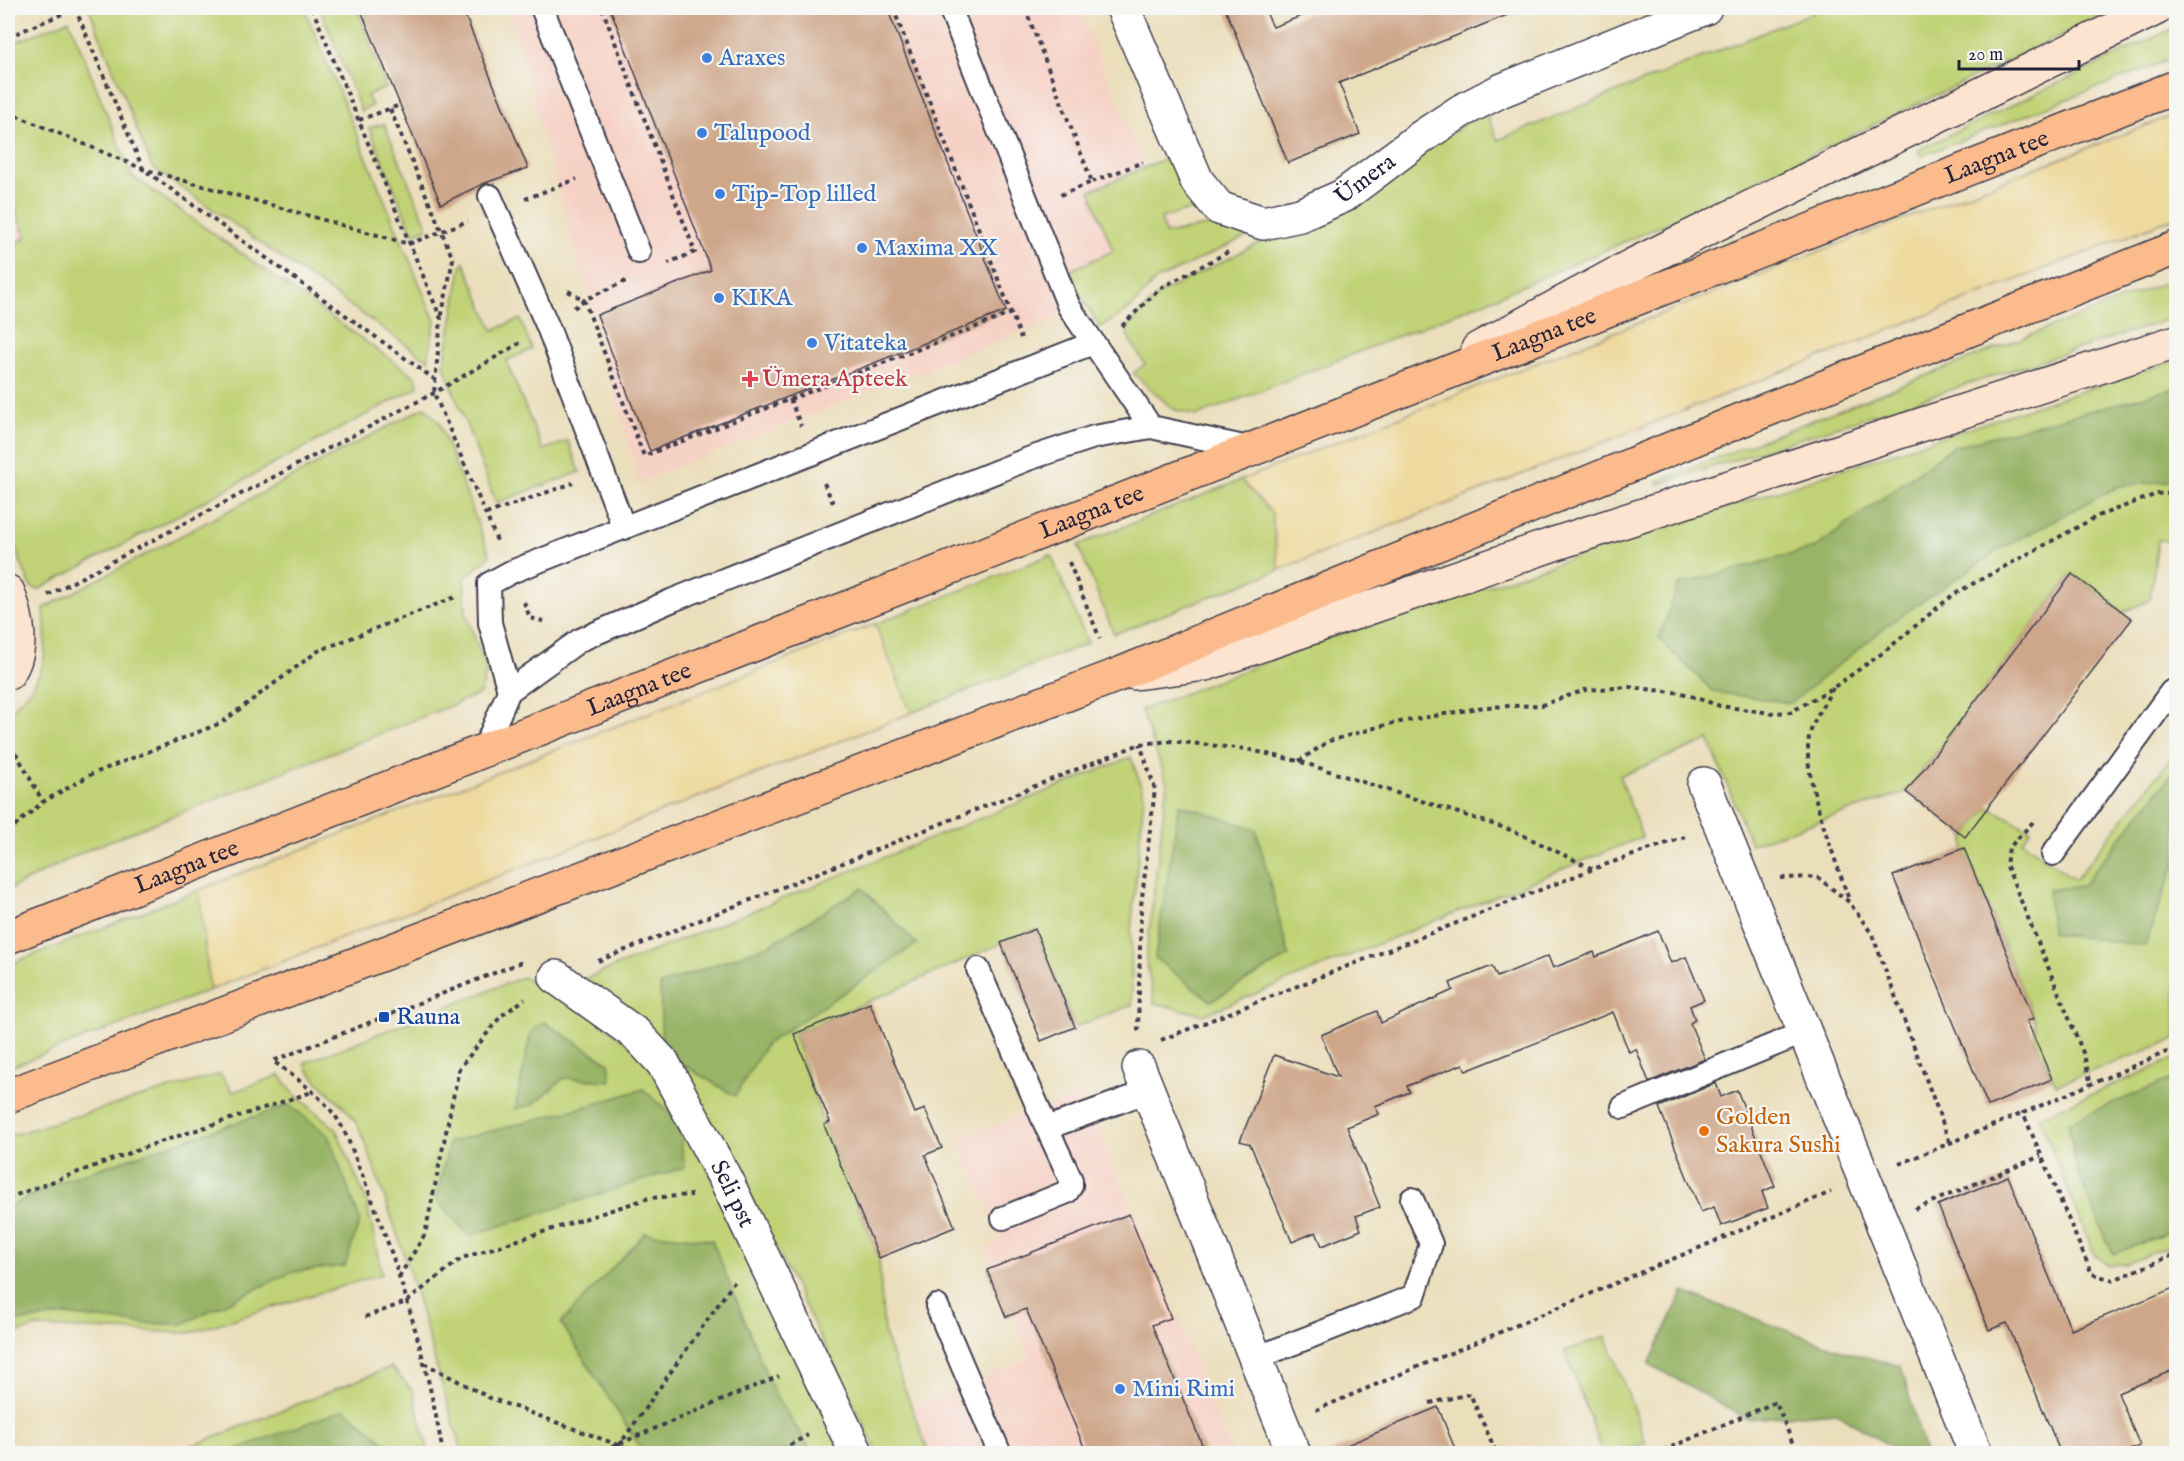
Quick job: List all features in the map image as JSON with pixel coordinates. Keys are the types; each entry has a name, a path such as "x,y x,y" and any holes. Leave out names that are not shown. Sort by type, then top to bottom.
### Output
{"main road":[{"name":"Laagna tee","path":"8,937 2176,87"},
{"path":"8,1096 1115,676 1741,420 2176,248"}],"street":[{"path":"1123,8 1197,181 1219,208 1263,223"},
{"name":"Ümera","path":"1263,223 1300,215 1343,196 1423,136 1461,111 1500,91 1706,8"},
{"path":"1398,392 1642,261 2157,8"},
{"path":"1115,676 1206,664 1566,541 2176,342"},
{"path":"8,672 18,639 11,602"},
{"path":"1704,784 1976,1454"},
{"name":"Seli pst","path":"556,978 636,1034 663,1063 732,1192 857,1454"},
{"path":"1142,1069 1288,1439"}],"lane":[{"path":"542,8 639,252"},
{"path":"950,8 1069,308 1151,427"},
{"path":"490,196 548,327 624,528"},
{"path":"509,691 490,623 489,584 511,572 1093,343"},
{"path":"483,752 509,691 580,640 673,600 1028,459 1094,436 1151,427 1254,449"},
{"path":"2053,854 2171,692 2176,693"},
{"path":"978,969 1071,1186 1066,1192 1003,1218"},
{"path":"1623,1107 1804,1032"},
{"path":"1047,1128 1142,1069"},
{"path":"1256,1358 1414,1296 1431,1244 1413,1199"},
{"path":"937,1305 1000,1454"}],"path":[{"path":"8,37 76,8 143,169 435,379 441,319 453,259 390,108"},
{"path":"312,8 441,319"},
{"path":"602,8 696,252"},
{"path":"893,8 1032,367"},
{"path":"1025,8 1092,182"},
{"path":"359,120 400,105"},
{"path":"8,112 143,169 409,244"},
{"path":"1028,208 1143,162"},
{"path":"524,200 529,211"},
{"path":"1113,370 1130,353 1116,332 1159,289 1262,234 1263,223"},
{"path":"561,287 584,300 644,456"},
{"path":"11,602 423,398 548,327 584,300"},
{"path":"486,514 603,472 1012,314"},
{"path":"1298,761 1329,741 1389,724 1484,707 1542,705 1585,690 1629,687 1682,693 1720,706 1771,713 1791,712 1834,687 1884,652 1954,594 2098,516 2157,494 2176,492"},
{"path":"1068,560 1100,639"},
{"path":"8,832 43,802 92,774 221,723 318,651 489,584"},
{"path":"1834,687 1816,719 1808,746 1811,778 1849,902"},
{"path":"399,1277 425,1234 459,1069 501,1016 556,978 1140,744 1171,741 1246,749 1298,761 1514,831 1593,869"},
{"path":"1140,744 1155,789 1141,906 1142,1069 1593,869 1720,824"},
{"path":"8,748 17,755 43,802"},
{"path":"2081,815 2034,822 2009,848 2006,864 2084,1055 2091,1085"},
{"path":"1746,888 1788,876 1817,877 1849,902 1872,934 1950,1143"},
{"path":"442,1454 424,1363 399,1277 375,1206 344,1131 329,1108 273,1061 545,953 556,978"},
{"path":"1288,1439 1864,1178 2176,1048"},
{"path":"8,1198 188,1133 312,1092"},
{"path":"2023,1113 2092,1274 2113,1280 2176,1254"},
{"path":"1882,1223 2041,1156"},
{"path":"365,1317 406,1302 462,1258 649,1198 732,1192"},
{"path":"613,1454 759,1247"},
{"path":"596,1454 813,1361"},
{"path":"424,1363 490,1398 643,1454"},
{"path":"1430,1403 1470,1394 1497,1454"},
{"path":"1655,1454 1776,1402 1797,1454"},
{"path":"774,1454 811,1433"}],"shaded area":[{"path":"508,8 1079,8 1185,268 639,482"},
{"path":"8,191 27,238 8,246"},
{"path":"1084,1094 1233,1453 926,1453 908,1409 1030,1358 985,1248 1001,1241 958,1138"}],"green space":[{"path":"100,8 304,8 435,321 428,360 152,167 90,11"},
{"path":"320,8 357,8 386,88 367,95 372,106 361,111"},
{"path":"1824,8 2119,8 1672,221 1492,299 1197,416 1173,409 1133,373 1145,364 1128,337 1127,328 1160,293 1269,238 1486,112 1498,140"},
{"path":"69,20 132,176 417,378 418,387 38,590 31,587 8,531 8,246 26,238 8,191 8,45"},
{"path":"2176,27 2176,57 1921,156 1918,150"},
{"path":"384,124 428,228 413,234 369,128"},
{"path":"1176,154 1204,206 1161,218 1165,234 1225,222 1256,232 1156,280 1130,309 1100,328 1072,281 1071,270 1113,251 1090,191"},
{"path":"464,262 493,330 520,319 532,349 506,361 543,450 568,441 580,472 496,503 444,366 461,267"},
{"path":"2176,278 2176,317 1659,484 1657,481"},
{"path":"2176,360 2176,542 2158,540 2150,600 2123,612 2072,574 1906,792 1751,844 1709,740 1620,776 1642,837 1203,1015 1154,1003 1146,958 1167,783 1141,710 1335,636"},
{"path":"2176,388 2176,480 2119,486 1999,550 1892,622 1791,703 1714,692 1659,639 1678,585 1815,548 1952,447"},
{"path":"425,407 439,422 490,556 464,578 466,614 487,670 480,694 87,850 8,890 8,713 31,688 42,666 46,642 44,608"},
{"path":"1241,480 1272,513 1279,570 1114,634 1078,545"},
{"path":"1051,555 1088,643 911,713 875,624"},
{"path":"2176,752 2176,1039 2056,1085 2036,1042 2034,1019 1964,848 1965,837 1988,807 2031,830 2022,841 2075,880"},
{"path":"1131,757 1144,795 1131,931 1132,1005 1075,1027 1035,929 794,1034 824,1125 879,1258 884,1334 929,1453 878,1453 716,1128 577,982"},
{"path":"2176,769 2176,860 2145,946 2051,933 2048,890 2082,886"},
{"path":"1179,804 1256,829 1289,956 1211,1001 1155,958"},
{"path":"862,888 917,944 766,1044 735,1096 662,1052 660,985 771,944"},
{"path":"199,890 210,990 8,1068 8,965"},
{"path":"523,977 562,994 658,1066 844,1453 463,1453 404,1254 362,1135 353,1118 317,1081 304,1063"},
{"path":"544,1022 609,1063 611,1081 564,1078 534,1104 515,1109 531,1032"},
{"path":"2176,1058 2176,1243 2126,1264 2107,1265 2094,1254 2039,1117"},
{"path":"220,1074 233,1092 280,1075 293,1093 336,1129 366,1200 382,1274 189,1333 36,1327 8,1336 8,1136"},
{"path":"2176,1077 2176,1230 2113,1254 2077,1172 2068,1122"},
{"path":"643,1089 677,1119 685,1167 469,1236 436,1200 449,1142"},
{"path":"289,1105 328,1135 360,1220 345,1266 292,1272 182,1324 146,1324 66,1315 8,1323 8,1208 53,1184"},
{"path":"645,1233 712,1240 775,1395 813,1453 644,1453 561,1323"},
{"path":"1683,1292 1846,1352 1901,1366 1925,1453 1901,1453 1836,1412 1747,1419 1649,1364"},
{"path":"1606,1336 1646,1443 1619,1453 1603,1453 1565,1351"},
{"path":"391,1367 413,1391 429,1453 172,1454"},
{"path":"345,1409 398,1453 227,1453"}],"sand":[{"path":"2176,114 2176,217 1279,570 1272,513 1241,480 1787,264"},
{"path":"875,624 911,713 210,990 199,890"}],"building":[{"path":"360,8 462,8 528,168 485,183 441,204"},
{"path":"610,8 887,8 1006,311 650,451 597,315 711,270"},
{"path":"1225,8 1264,8 1273,27 1322,8 1522,9 1339,83 1360,134 1288,163"},
{"path":"2072,574 2132,619 1965,837 1906,792"},
{"path":"1964,848 2034,1019 2027,1021 2052,1079 1988,1106 1893,876"},
{"path":"1035,929 1075,1027 1041,1041 1001,943"},
{"path":"1658,931 1671,963 1686,957 1704,1000 1690,1006 1695,1020 1690,1023 1705,1059 1649,1082 1636,1049 1629,1052 1613,1012 1466,1071 1463,1064 1407,1086 1410,1092 1375,1106 1379,1114 1347,1127 1380,1207 1356,1216 1361,1230 1322,1246 1316,1232 1292,1242 1250,1144 1240,1141 1274,1055 1338,1077 1321,1035 1377,1011 1381,1023 1453,990 1450,983 1492,966 1497,977 1548,956 1553,968 1594,952 1596,957"},
{"path":"870,1003 915,1113 925,1109 942,1148 925,1155 955,1227 879,1258 824,1125 830,1122 794,1034"},
{"path":"1716,1083 1721,1097 1737,1090 1775,1186 1762,1192 1768,1208 1721,1226 1714,1207 1701,1212 1659,1107"},
{"path":"2008,1176 2071,1330 2176,1287 2176,1369 2118,1393 2140,1446 2121,1454 2061,1454 2007,1323 1989,1330 1938,1205"},
{"name":"Mini Rimi","path":"1129,1214 1171,1318 1152,1325 1206,1454 1087,1454 1026,1309 1006,1317 987,1270"},
{"path":"1438,1407 1457,1454 1328,1454 1328,1453"}],"place":[{"name":"Araxes","path":"707,58"},
{"name":"Talupood","path":"702,133"},
{"name":"Tip-Top lilled","path":"720,194"},
{"name":"Maxima XX","path":"862,248"},
{"name":"KIKA","path":"719,298"},
{"name":"Vitateka","path":"812,343"},
{"name":"Ümera Apteek","path":"750,379"},
{"name":"Rauna","path":"384,1017"},
{"name":"Golden Sakura Sushi","path":"1704,1131"},
{"name":"Mini Rimi","path":"1120,1389"}]}
